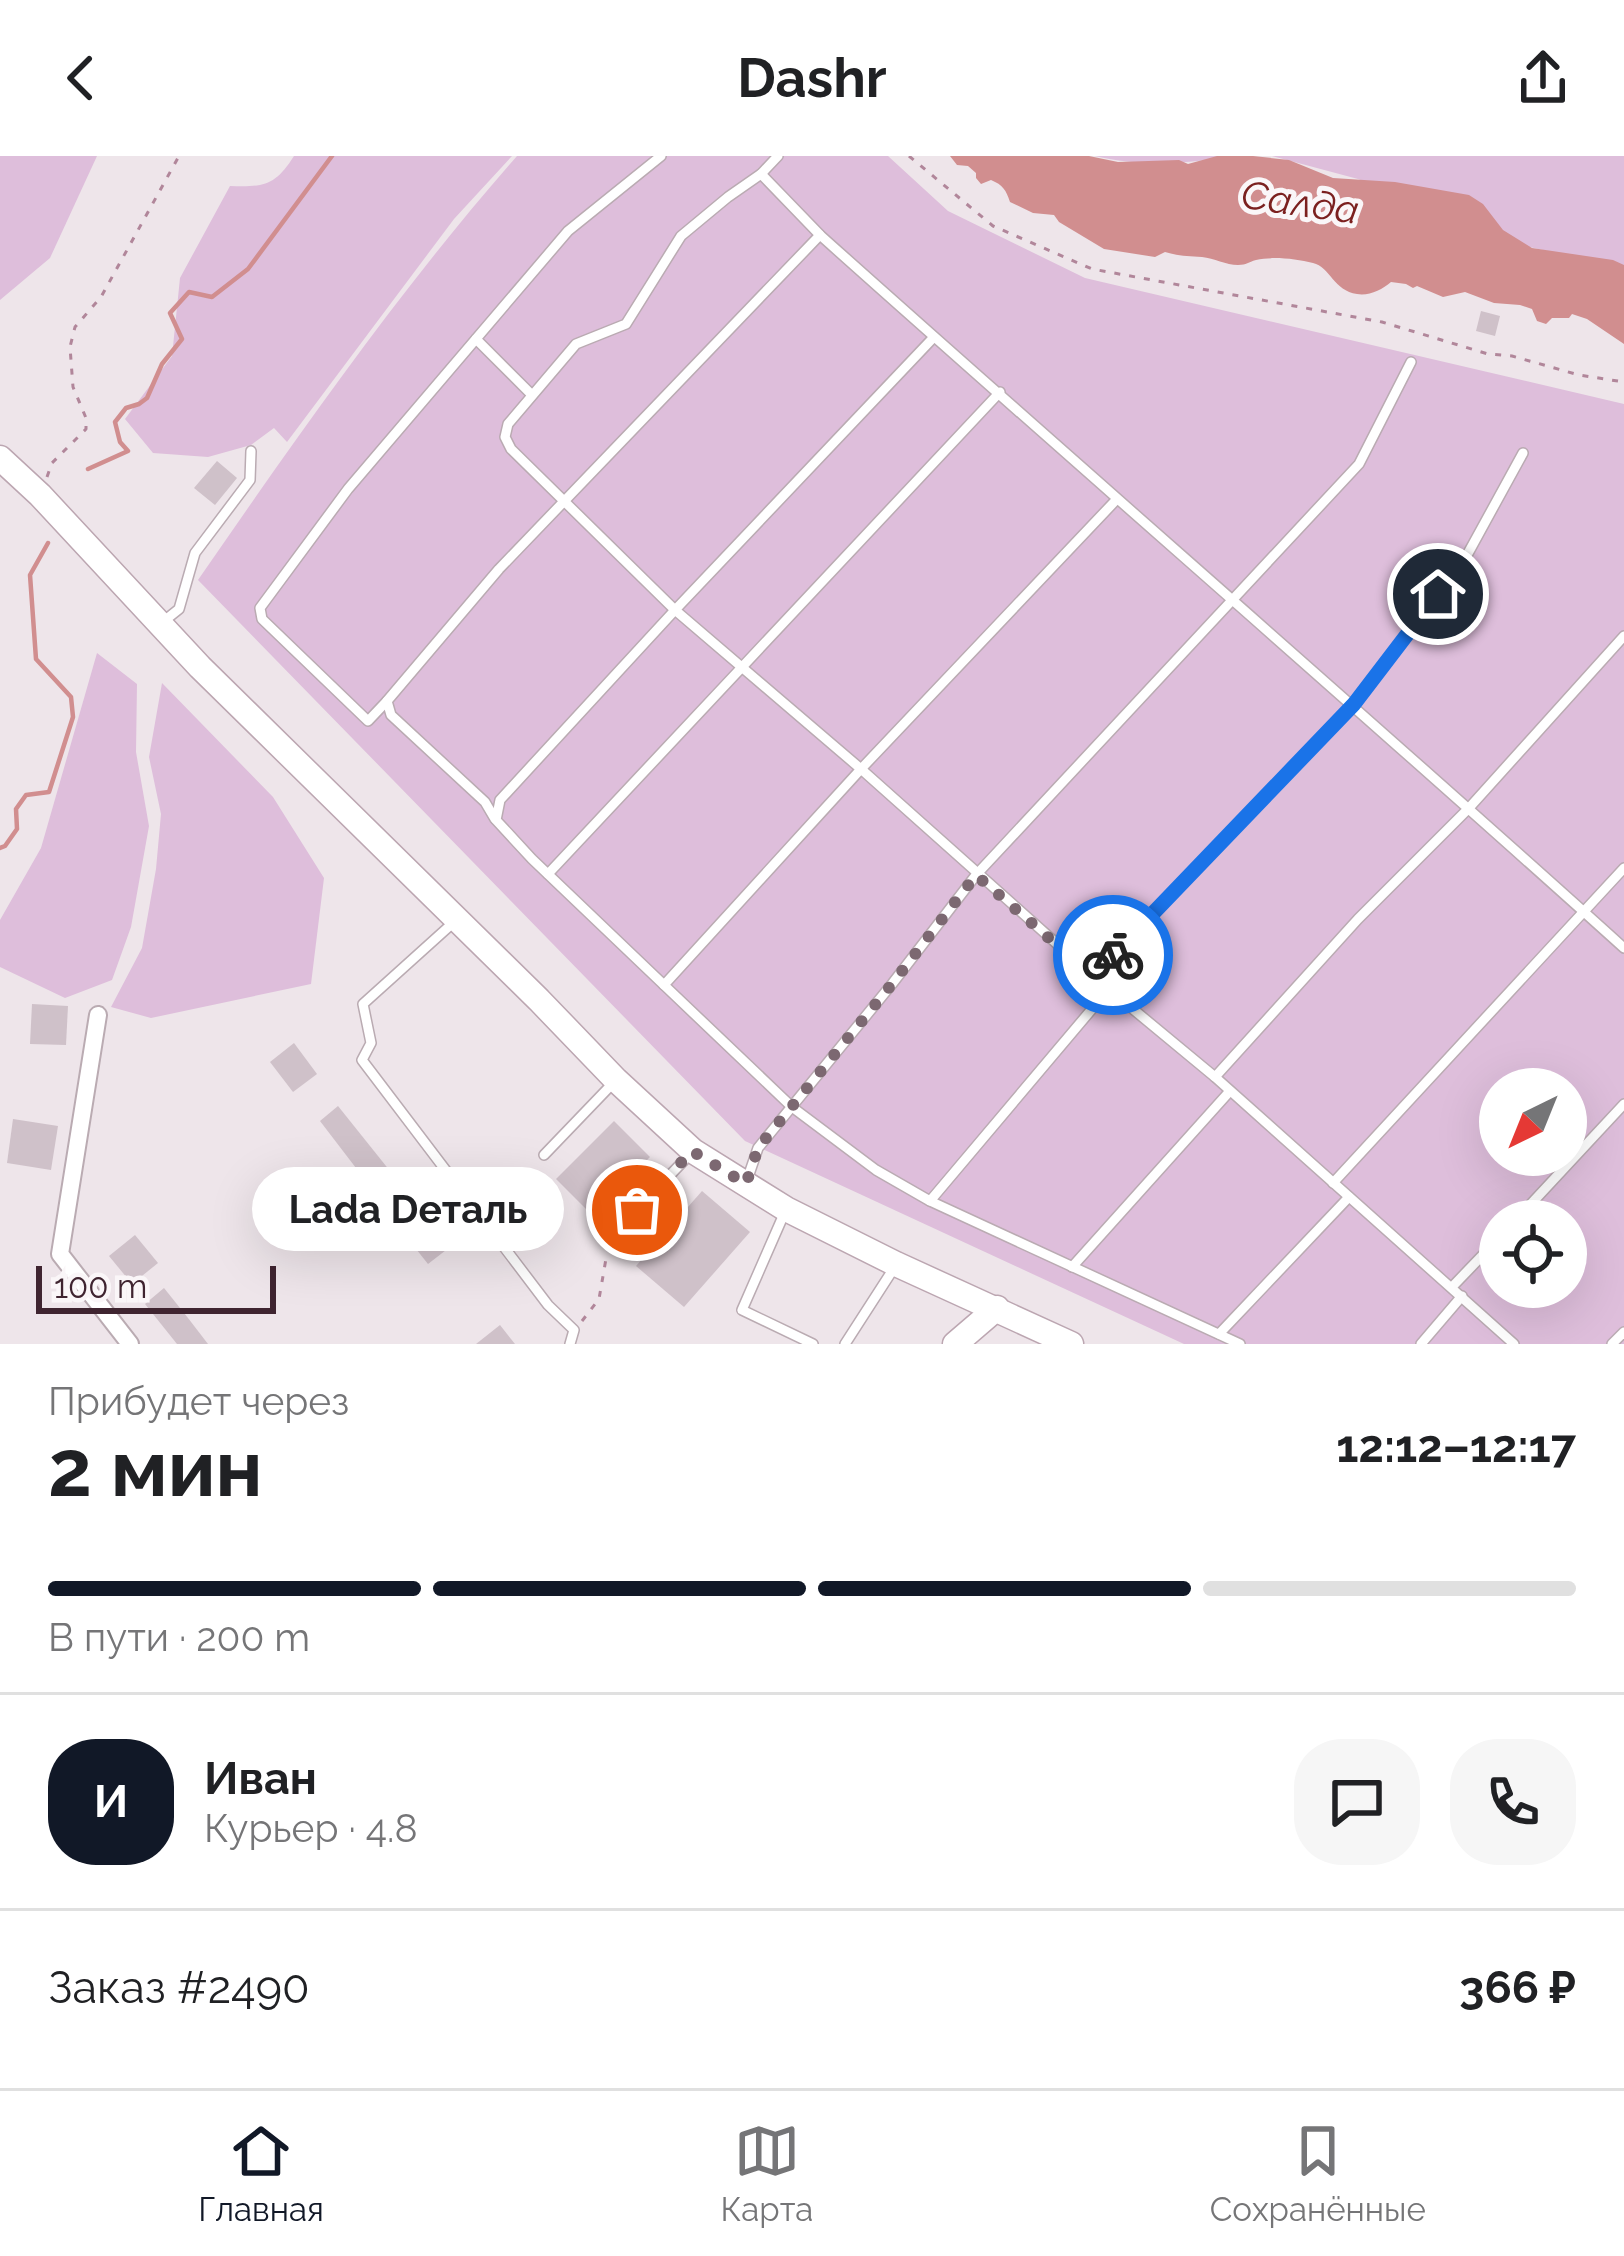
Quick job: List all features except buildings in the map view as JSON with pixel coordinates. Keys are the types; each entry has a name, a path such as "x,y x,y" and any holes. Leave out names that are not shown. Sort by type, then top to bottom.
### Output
{"street":[{"path":"0,458 160,625 692,1151 786,1209 1061,1342"},
{"path":"98,1016 60,1254 130,1344"},
{"path":"955,1344 997,1308"}],"lane":[{"path":"661,156 568,231 348,489 260,608 262,619 368,721 499,569 820,235"},
{"path":"778,156 681,236 626,324 576,344 508,424 505,437 511,449 675,610 1108,990 1215,1077 1514,1344"},
{"path":"761,174 820,235 1624,947"},
{"path":"496,820 500,800 934,337"},
{"path":"476,339 531,394"},
{"path":"746,1184 758,1148 976,875 1359,464 1412,362"},
{"path":"548,874 1000,392"},
{"path":"160,625 179,609 195,553 250,480 250,451"},
{"path":"1093,976 1354,704 1466,557 1523,453"},
{"path":"664,985 861,769 1118,500"},
{"path":"1215,1077 1358,920 1469,808 1624,635"},
{"path":"387,701 391,716 485,802 548,874 792,1107 876,1170 930,1201 1240,1344"},
{"path":"1333,1183 1624,868"},
{"path":"456,920 363,1004 370,1043 362,1060 548,1305 574,1330 570,1344"},
{"path":"930,1201 1108,990"},
{"path":"544,1155 616,1080"},
{"path":"1072,1268 1230,1091"},
{"path":"1535,1200 1624,1104"},
{"path":"609,1239 692,1151"},
{"path":"1219,1334 1349,1197"},
{"path":"786,1209 742,1310 813,1344"},
{"path":"1452,1287 1479,1259"},
{"path":"845,1344 896,1264"},
{"path":"1421,1344 1462,1296"},
{"path":"1612,1344 1624,1332"}],"path":[{"path":"40,495 52,463 86,429 73,387 70,347 75,326 101,297 179,156"},
{"path":"909,156 992,226 1092,268 1382,322 1488,353 1624,382"},
{"path":"574,1330 599,1298 609,1239"}],"shaded area":[{"path":"0,156 97,156 50,258 0,300"},
{"path":"294,156 512,156 454,219 287,442 274,428 251,445 208,457 153,453 125,419 172,356 180,278 230,186 268,183"},
{"path":"517,156 888,156 948,211 1085,278 1624,404 1624,1344 1184,1344 745,1141 198,580 432,258"},
{"path":"1095,156 1232,156 1164,163"},
{"path":"1272,156 1624,156 1624,268 1525,246 1358,179"},
{"path":"97,653 137,684 136,752 149,826 131,927 112,980 65,998 0,967 0,920 41,848"},
{"path":"162,683 273,797 324,878 311,984 151,1018 111,1007 142,948 156,869 161,814 149,757"}],"water":[{"name":"Салда","path":"950,156 1089,156 1118,162 1179,160 1188,164 1217,156 1253,156 1289,160 1333,178 1395,182 1469,195 1483,204 1503,230 1532,248 1624,265 1624,344 1572,314 1546,324 1537,321 1532,309 1465,292 1443,297 1391,282 1375,292 1349,292 1319,265 1306,262 1270,258 1238,265 1165,252 1155,257 1104,249 1054,215 1033,213 1010,202 998,184 991,180 981,184 976,173 957,165"}],"waterway":[{"path":"88,469 128,451 120,442 115,422 126,408 147,398 162,364 182,339 170,313 189,292 212,297 248,269 332,156"},
{"path":"0,848 17,829 16,809 26,795 49,792 73,717 71,697 36,659 30,575 48,543"}],"way so far":[{"path":"637,1210 692,1151 746,1184 758,1148 976,875 1093,976 1113,955"}],"place":[{"name":"Lada Dеталь","path":"637,1210"}],"route":[{"path":"1113,955 1354,704 1438,594"}]}
